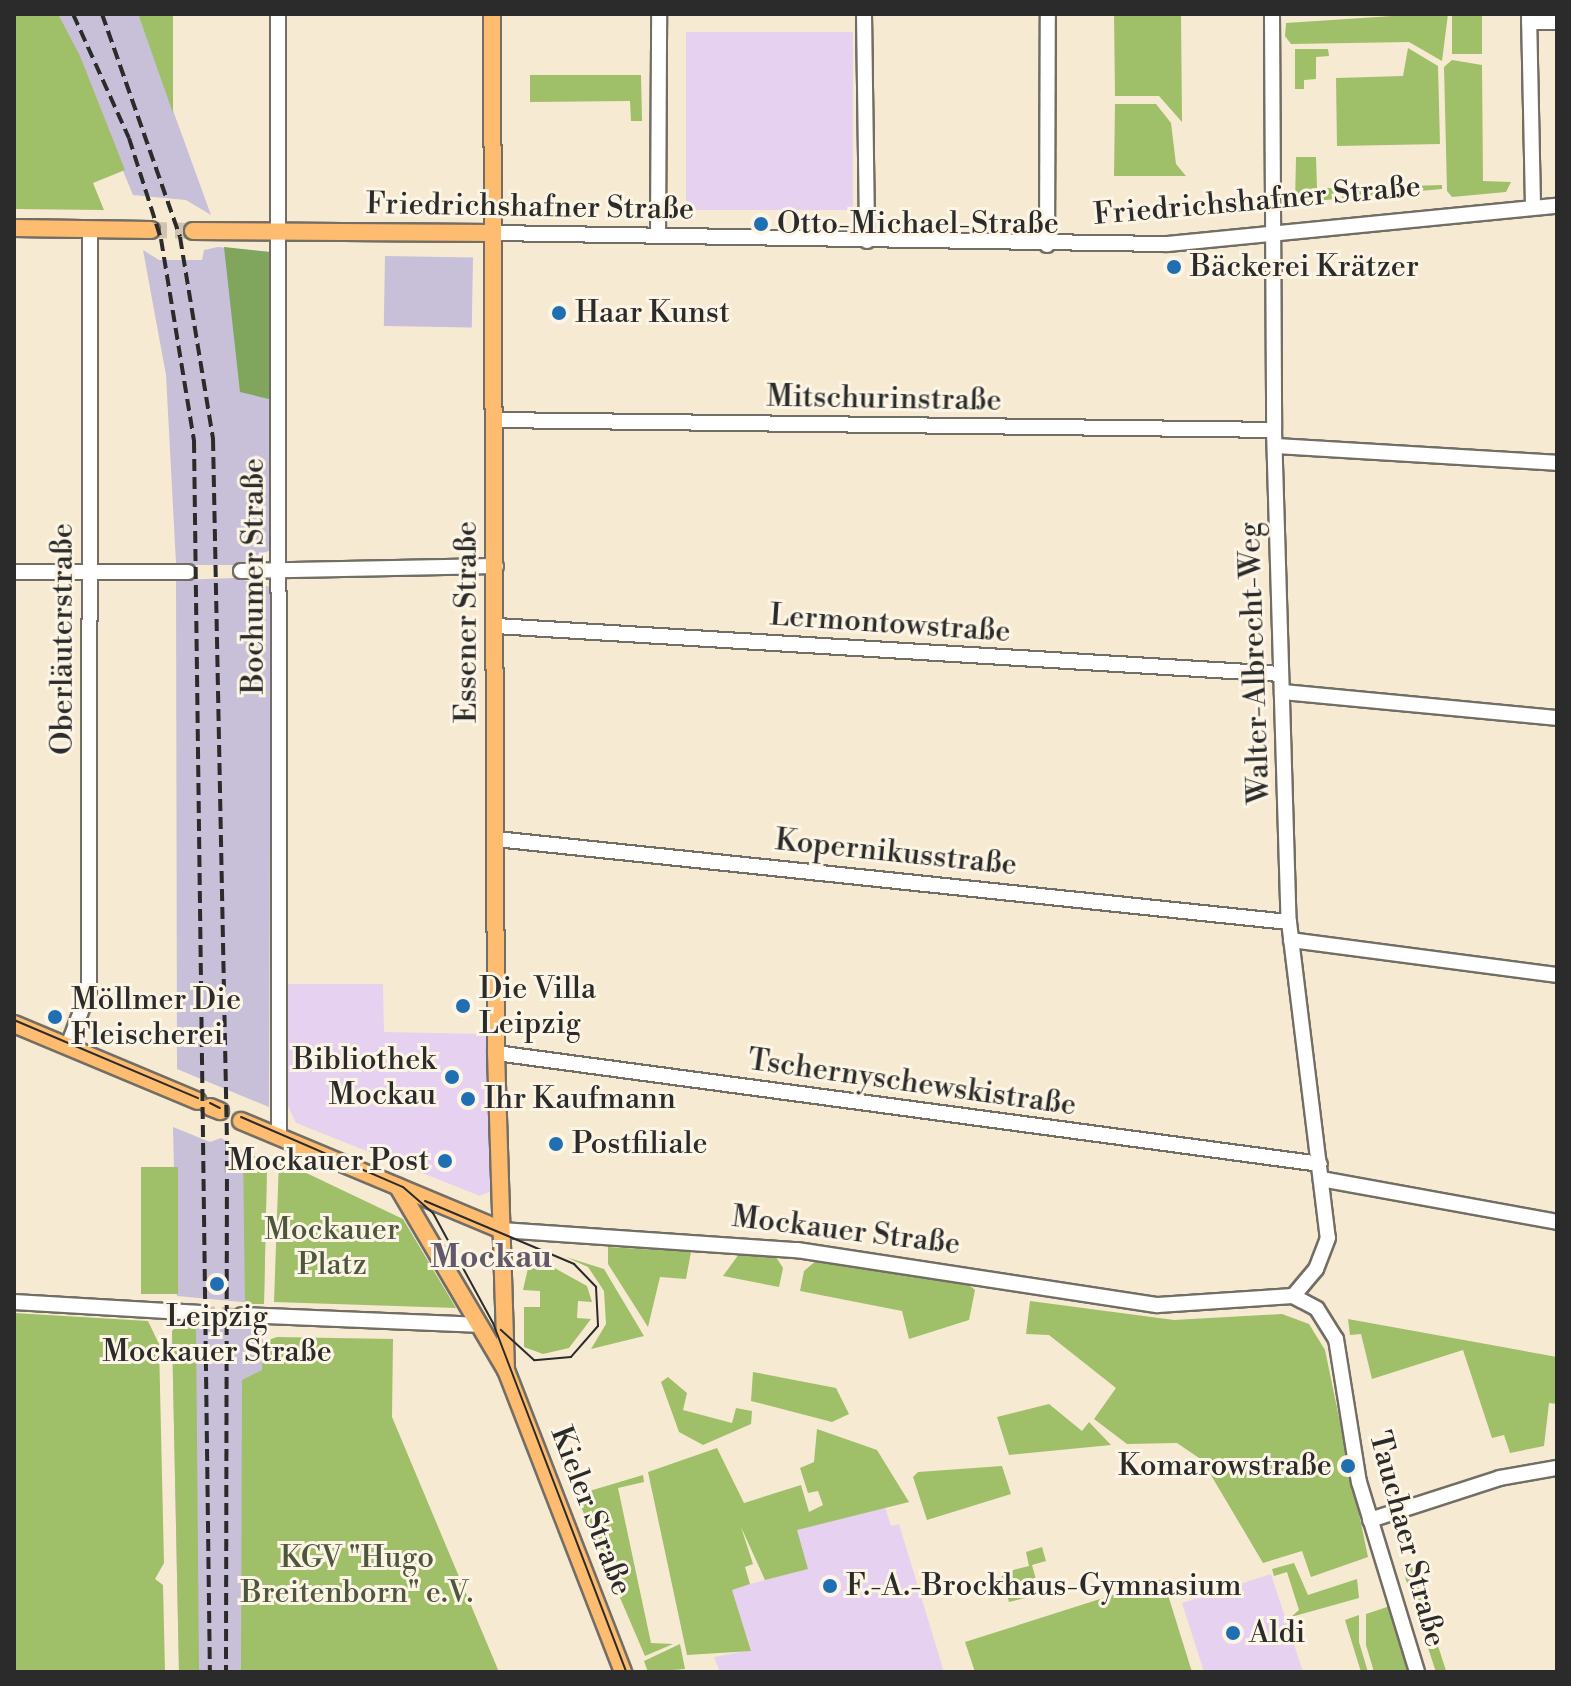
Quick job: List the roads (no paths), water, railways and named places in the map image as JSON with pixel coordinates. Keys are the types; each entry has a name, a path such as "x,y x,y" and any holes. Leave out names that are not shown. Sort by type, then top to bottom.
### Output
{"main road":[{"name":"Essener Straße","path":"492,14 496,1053 501,1230"},
{"path":"14,228 151,230"},
{"name":"Friedrichshafner Straße","path":"193,231 493,233"},
{"path":"14,1024 209,1106"},
{"name":"Mockauer Straße","path":"241,1121 402,1192 501,1230"},
{"name":"Kieler Straße","path":"402,1192 506,1370 623,1672"},
{"name":"Kieler Straße","path":"501,1230 506,1370"}],"street":[{"name":"Bochumer Straße","path":"278,14 281,231 279,1137"},
{"path":"658,236 659,14"},
{"path":"864,14 867,241"},
{"path":"1047,245 1048,14"},
{"name":"Walter-Albrecht-Weg","path":"1272,14 1274,430 1289,922 1328,1238 1316,1269 1293,1296"},
{"path":"1533,207 1529,18 1557,22"},
{"name":"Friedrichshafner Straße","path":"493,233 1047,245 1271,233 1557,206"},
{"name":"Oberläuterstraße","path":"68,1046 89,990 90,229"},
{"name":"Mitschurinstraße","path":"494,420 1274,430"},
{"path":"1275,446 1557,463"},
{"path":"241,571 496,566"},
{"path":"14,572 188,572"},
{"name":"Lermontowstraße","path":"496,626 1281,674"},
{"path":"1282,692 1557,718"},
{"name":"Kopernikusstraße","path":"496,839 1289,922"},
{"path":"1291,940 1557,975"},
{"name":"Tschernyschewskistraße","path":"496,1053 1321,1171 1557,1222"},
{"name":"Mockauer Straße","path":"501,1230 797,1250 1158,1305 1293,1296"},
{"name":"Tauchaer Straße","path":"1293,1296 1317,1309 1336,1339 1370,1520 1417,1672"},
{"path":"14,1302 201,1313"},
{"path":"242,1315 477,1325"},
{"path":"1370,1520 1500,1478 1557,1468"}],"tunnel":[{"path":"151,230 193,231"},
{"path":"201,1313 242,1315"}],"tram line":[{"path":"14,1020 198,1098"},
{"path":"210,1103 220,1108"},
{"path":"241,1117 403,1187 433,1213 493,1323 626,1672"},
{"path":"425,1201 574,1264 596,1287 598,1326 571,1357 534,1360 501,1330"}],"railway":[{"path":"73,14 129,138 161,239 194,441 210,1672"},
{"path":"102,14 180,237 213,439 227,1143 226,1672"}],"place":[{"name":"Otto-Michael-Straße","path":"761,224"},
{"name":"Bäckerei Krätzer","path":"1174,267"},
{"name":"Haar Kunst","path":"559,313"},
{"name":"Die Villa Leipzig","path":"463,1006"},
{"name":"Möllmer Die Fleischerei","path":"55,1017"},
{"name":"Bibliothek Mockau","path":"452,1077"},
{"name":"Ihr Kaufmann","path":"468,1099"},
{"name":"Postfiliale","path":"556,1144"},
{"name":"Mockauer Post","path":"445,1161"},
{"name":"Leipzig Mockauer Straße","path":"217,1284"},
{"name":"Komarowstraße","path":"1348,1466"},
{"name":"F.-A.-Brockhaus-Gymnasium","path":"830,1586"},
{"name":"Aldi","path":"1233,1633"}],"district":[{"name":"Mockau","path":"491,1257"}],"park label":[{"name":"Mockauer Platz","path":"332,1247"},
{"name":"KGV \"Hugo Breitenborn\" e.V.","path":"357,1575"}]}
